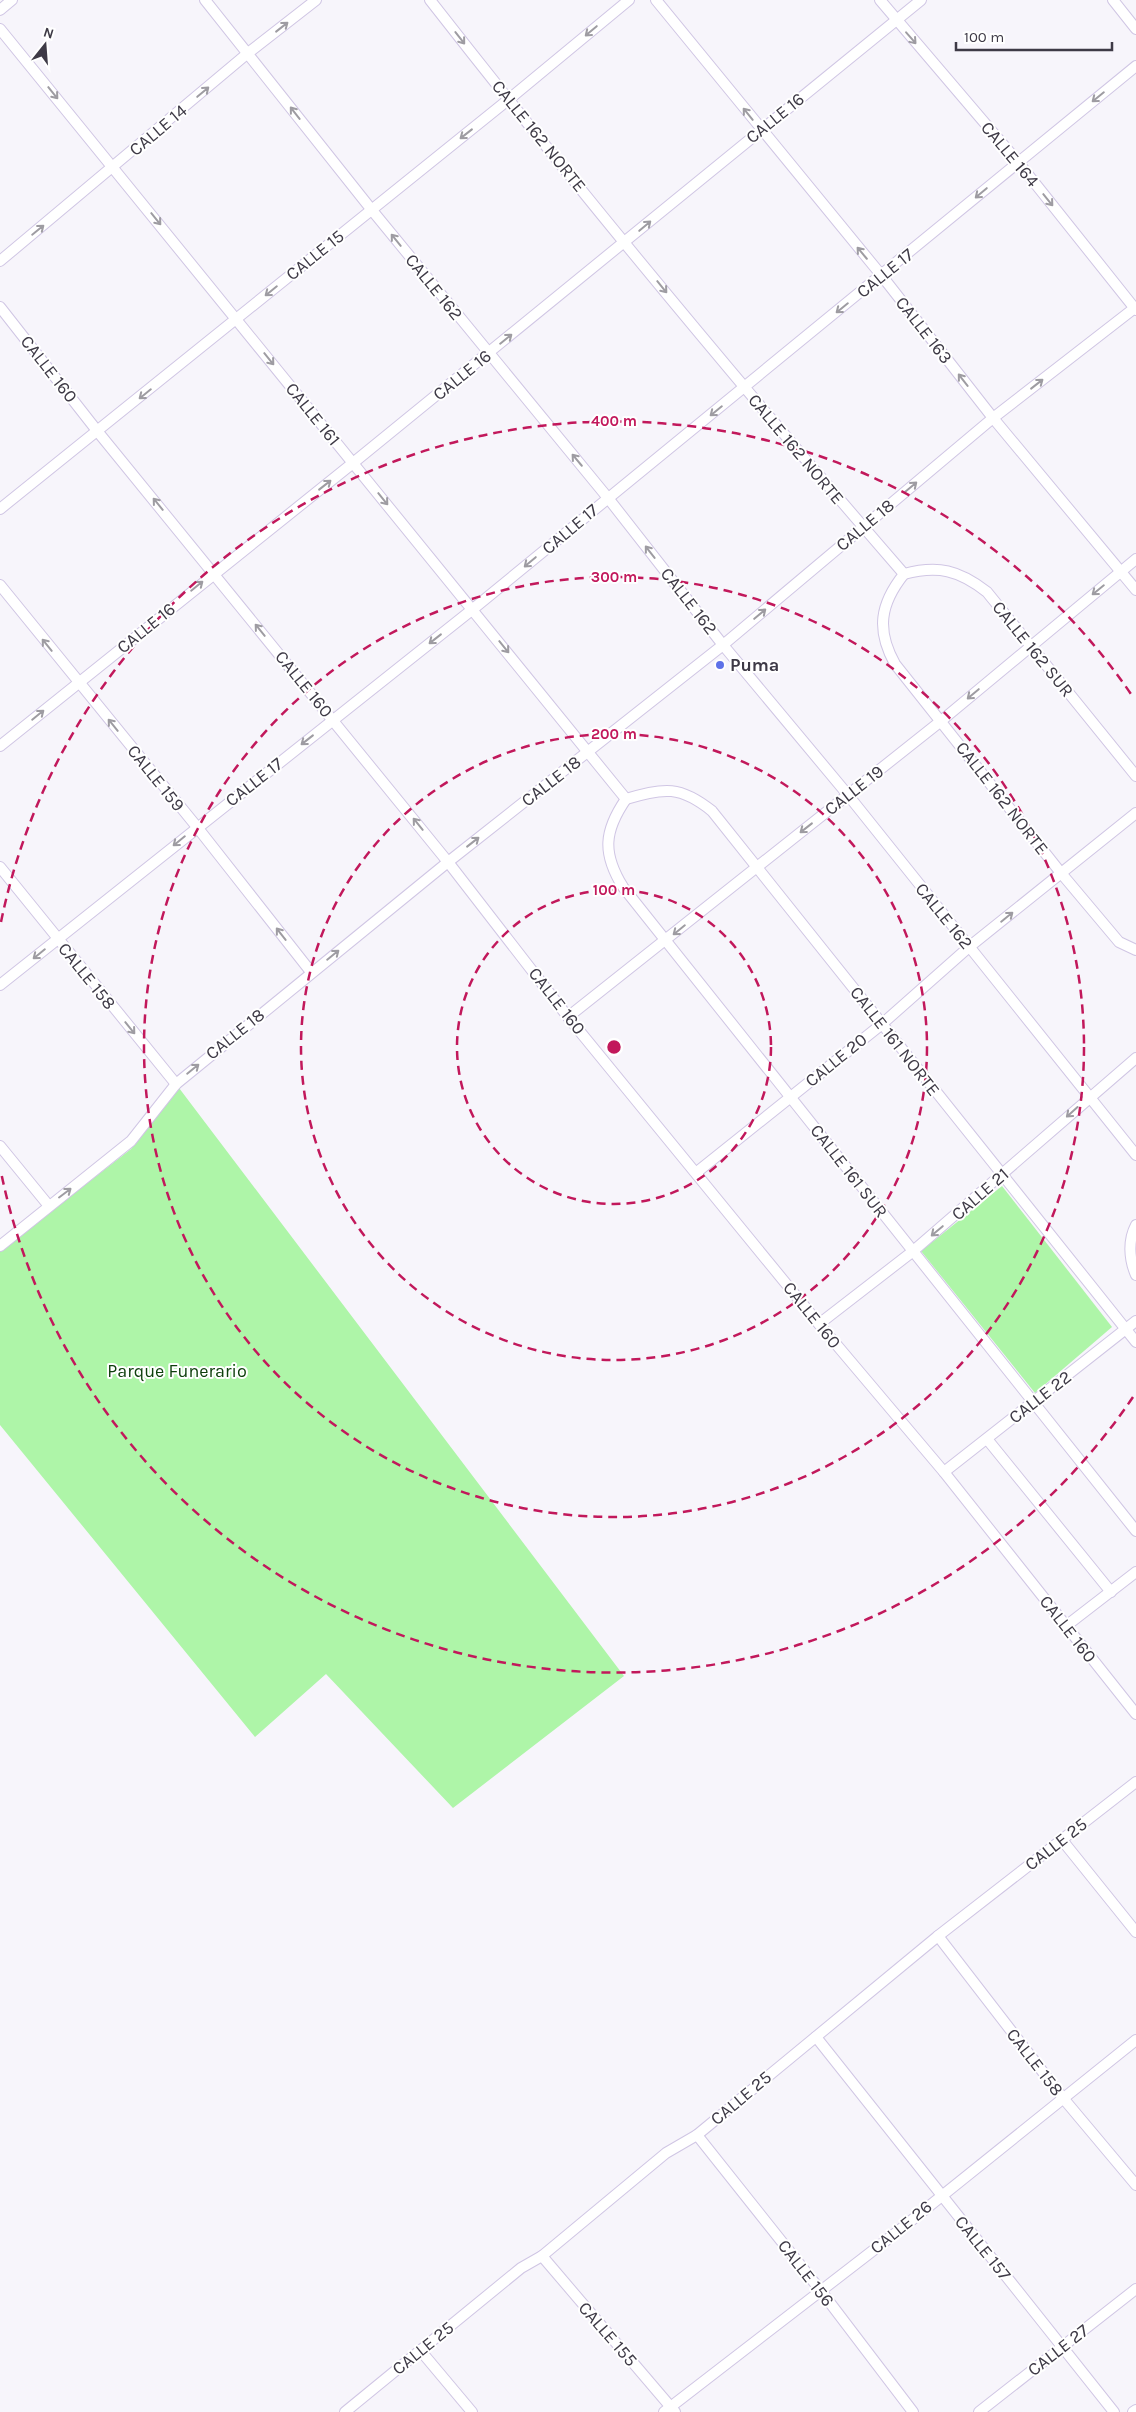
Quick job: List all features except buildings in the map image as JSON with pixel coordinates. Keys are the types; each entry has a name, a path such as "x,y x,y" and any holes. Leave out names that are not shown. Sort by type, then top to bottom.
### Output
{"street":[{"path":"0,10 12,0"},
{"name":"CALLE 162","path":"205,0 371,210 608,498 723,645 848,795 1136,1155"},
{"name":"CALLE 14","path":"0,261 114,168 248,53 316,0"},
{"name":"CALLE 162 NORTE","path":"430,0 508,100 744,388 904,574 892,589 884,609 882,628 886,648 895,664 1061,873 1119,942 1136,950"},
{"name":"CALLE 15","path":"0,508 98,432 629,0"},
{"name":"CALLE 163","path":"656,0 882,276 993,418 1136,590"},
{"name":"CALLE 164","path":"880,0 895,20 1018,162 1135,308"},
{"name":"CALLE 16","path":"0,746 489,353 920,0"},
{"path":"1113,0 1136,29"},
{"name":"CALLE 161","path":"0,29 626,799"},
{"name":"CALLE 17","path":"0,985 196,827 473,609 882,276 1136,66"},
{"name":"CALLE 160","path":"0,307 98,432 448,862 568,1017 697,1172 819,1324 944,1472 1136,1714"},
{"name":"CALLE 18","path":"0,1246 131,1141 176,1084 311,972 723,645 993,418 1135,308"},
{"name":"CALLE 19","path":"568,1017 941,721 1136,559"},
{"name":"CALLE 162 SUR","path":"904,574 938,569 970,579 987,592 1136,776"},
{"name":"CALLE 159","path":"0,585 311,972"},
{"name":"CALLE 161 NORTE","path":"626,799 659,790 677,791 696,799 712,811 1136,1342"},
{"name":"CALLE 161 SUR","path":"626,799 618,811 612,826 607,851 611,868 623,887 1136,1531"},
{"name":"CALLE 20","path":"697,1172 882,1024 969,947 1136,813"},
{"name":"CALLE 158","path":"0,867 57,940 176,1084"},
{"name":"CALLE 21","path":"819,1324 912,1252 1136,1058"},
{"path":"0,1146 49,1206"},
{"path":"1136,1225 1130,1250 1131,1265 1136,1275"},
{"name":"CALLE 22","path":"944,1472 1136,1321"},
{"path":"987,1439 1111,1592"},
{"path":"1066,1626 1136,1572"},
{"name":"CALLE 25","path":"345,2412 521,2268 542,2256 666,2153 697,2135 938,1936 1136,1782"},
{"path":"1062,1840 1136,1932"},
{"name":"CALLE 158","path":"938,1936 1063,2098 1136,2185"},
{"name":"CALLE 157","path":"816,2037 1114,2412"},
{"name":"CALLE 26","path":"670,2410 1136,2040"},
{"name":"CALLE 156","path":"697,2135 821,2291 912,2412"},
{"name":"CALLE 155","path":"542,2256 670,2410"},
{"name":"CALLE 27","path":"980,2412 1136,2289"},
{"path":"420,2350 472,2412"}],"green space":[{"name":"Parque Funerario","path":"176,1084 624,1676 453,1808 326,1674 255,1737 0,1425 0,1251 131,1149"},
{"path":"1002,1186 1112,1327 1035,1393 921,1251"}],"place":[{"name":"Puma","path":"720,665"}]}
